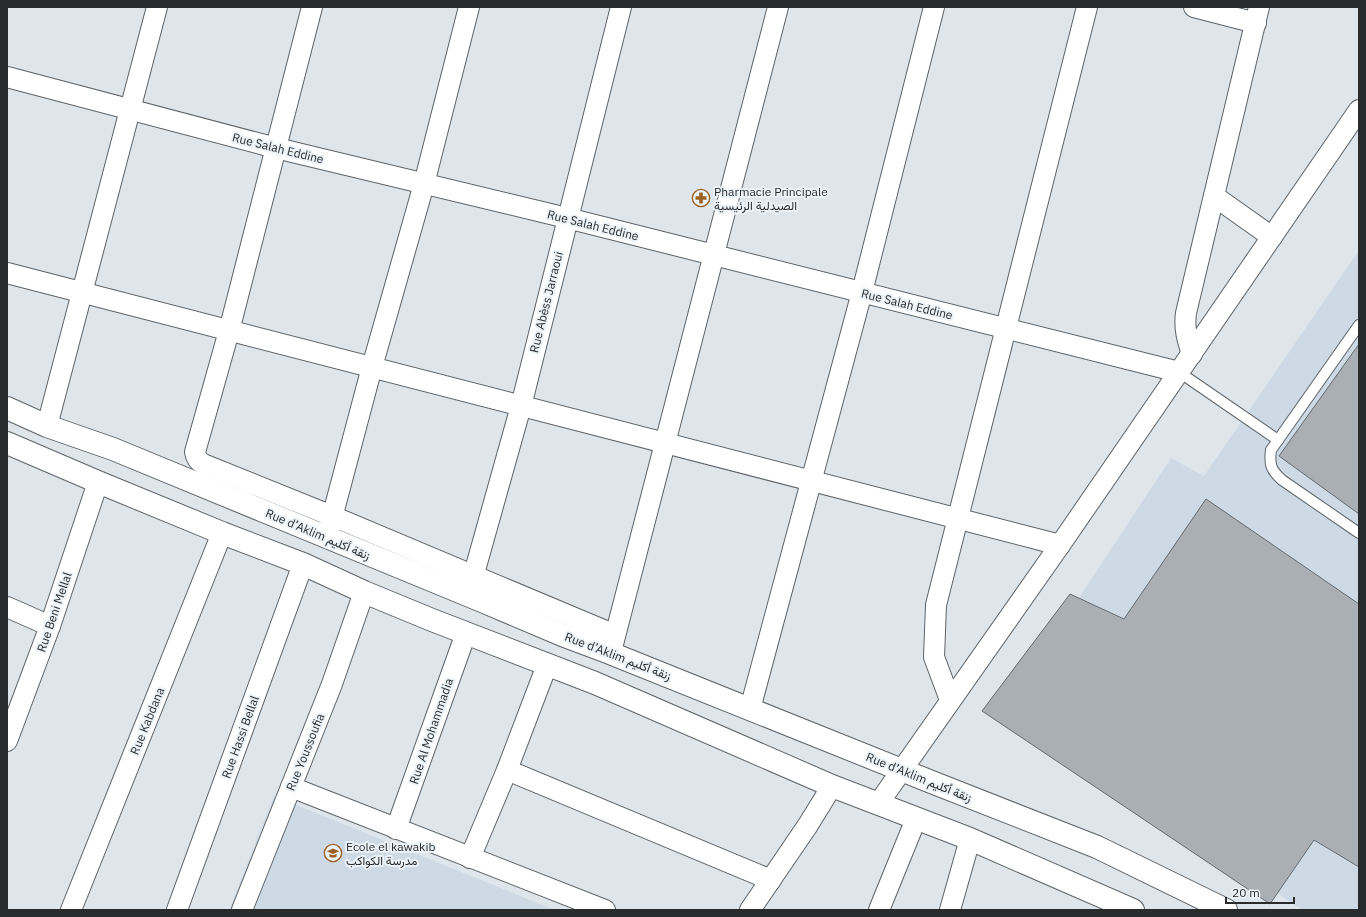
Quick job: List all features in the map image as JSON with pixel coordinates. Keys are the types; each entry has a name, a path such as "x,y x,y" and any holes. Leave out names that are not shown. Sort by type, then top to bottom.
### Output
{"street":[{"path":"47,426 157,7"},
{"path":"312,7 229,331 195,452 196,457 203,464 332,516 471,586"},
{"path":"327,538 372,367 424,184 469,7"},
{"name":"Rue Abèss Jarraoui","path":"471,586 521,406 621,7"},
{"path":"613,644 778,7"},
{"path":"750,709 862,292 934,7"},
{"path":"950,700 934,657 936,605 1088,7"},
{"path":"1192,354 1187,341 1185,326 1186,313 1257,15 1194,7"},
{"name":"Rue Salah Eddine","path":"7,77 276,148 567,218 1178,372"},
{"path":"878,804 1060,545 1359,110"},
{"path":"1214,196 1272,237"},
{"path":"7,273 1060,545"},
{"name":"Rue d’Aklim زنقة أكليم","path":"7,408 47,426 113,449 327,538 471,586 562,635 613,644 750,709 1097,847 1226,910"},
{"path":"7,444 222,533 304,564 364,592 595,683 832,786 970,839 1110,905 1133,910"},
{"name":"Rue Beni Mellal","path":"7,741 50,626 98,482"},
{"name":"Rue Kabdana","path":"71,910 222,533"},
{"name":"Rue Hassi Bellal","path":"177,910 304,564"},
{"name":"Rue Youssoufia","path":"242,910 332,684 364,592"},
{"path":"7,607 50,626"},
{"name":"Rue Al Mohammadia","path":"396,829 466,633"},
{"path":"470,858 507,770 547,665"},
{"path":"507,770 770,880"},
{"path":"750,910 808,825 832,786"},
{"path":"291,787 605,910"},
{"path":"879,910 916,819"},
{"path":"950,910 970,839"}],"lane":[{"path":"1359,325 1271,450 1269,461 1273,472 1282,480 1359,533"},
{"path":"1178,372 1278,440"}],"shaded area":[{"path":"1359,250 1359,910 1302,910 1007,707 1171,458 1204,476"},
{"name":"Ecole el kawakib مدرسة الكواكب","path":"274,796 555,910 229,910"}],"building":[{"path":"1359,344 1359,514 1279,456"},
{"path":"1206,499 1359,604 1359,867 1314,840 1270,904 982,711 1070,594 1124,619"}],"place":[{"name":"Pharmacie Principale الصيدلية الرئيسية","path":"701,198"},
{"name":"Ecole el kawakib مدرسة الكواكب","path":"333,853"}]}
